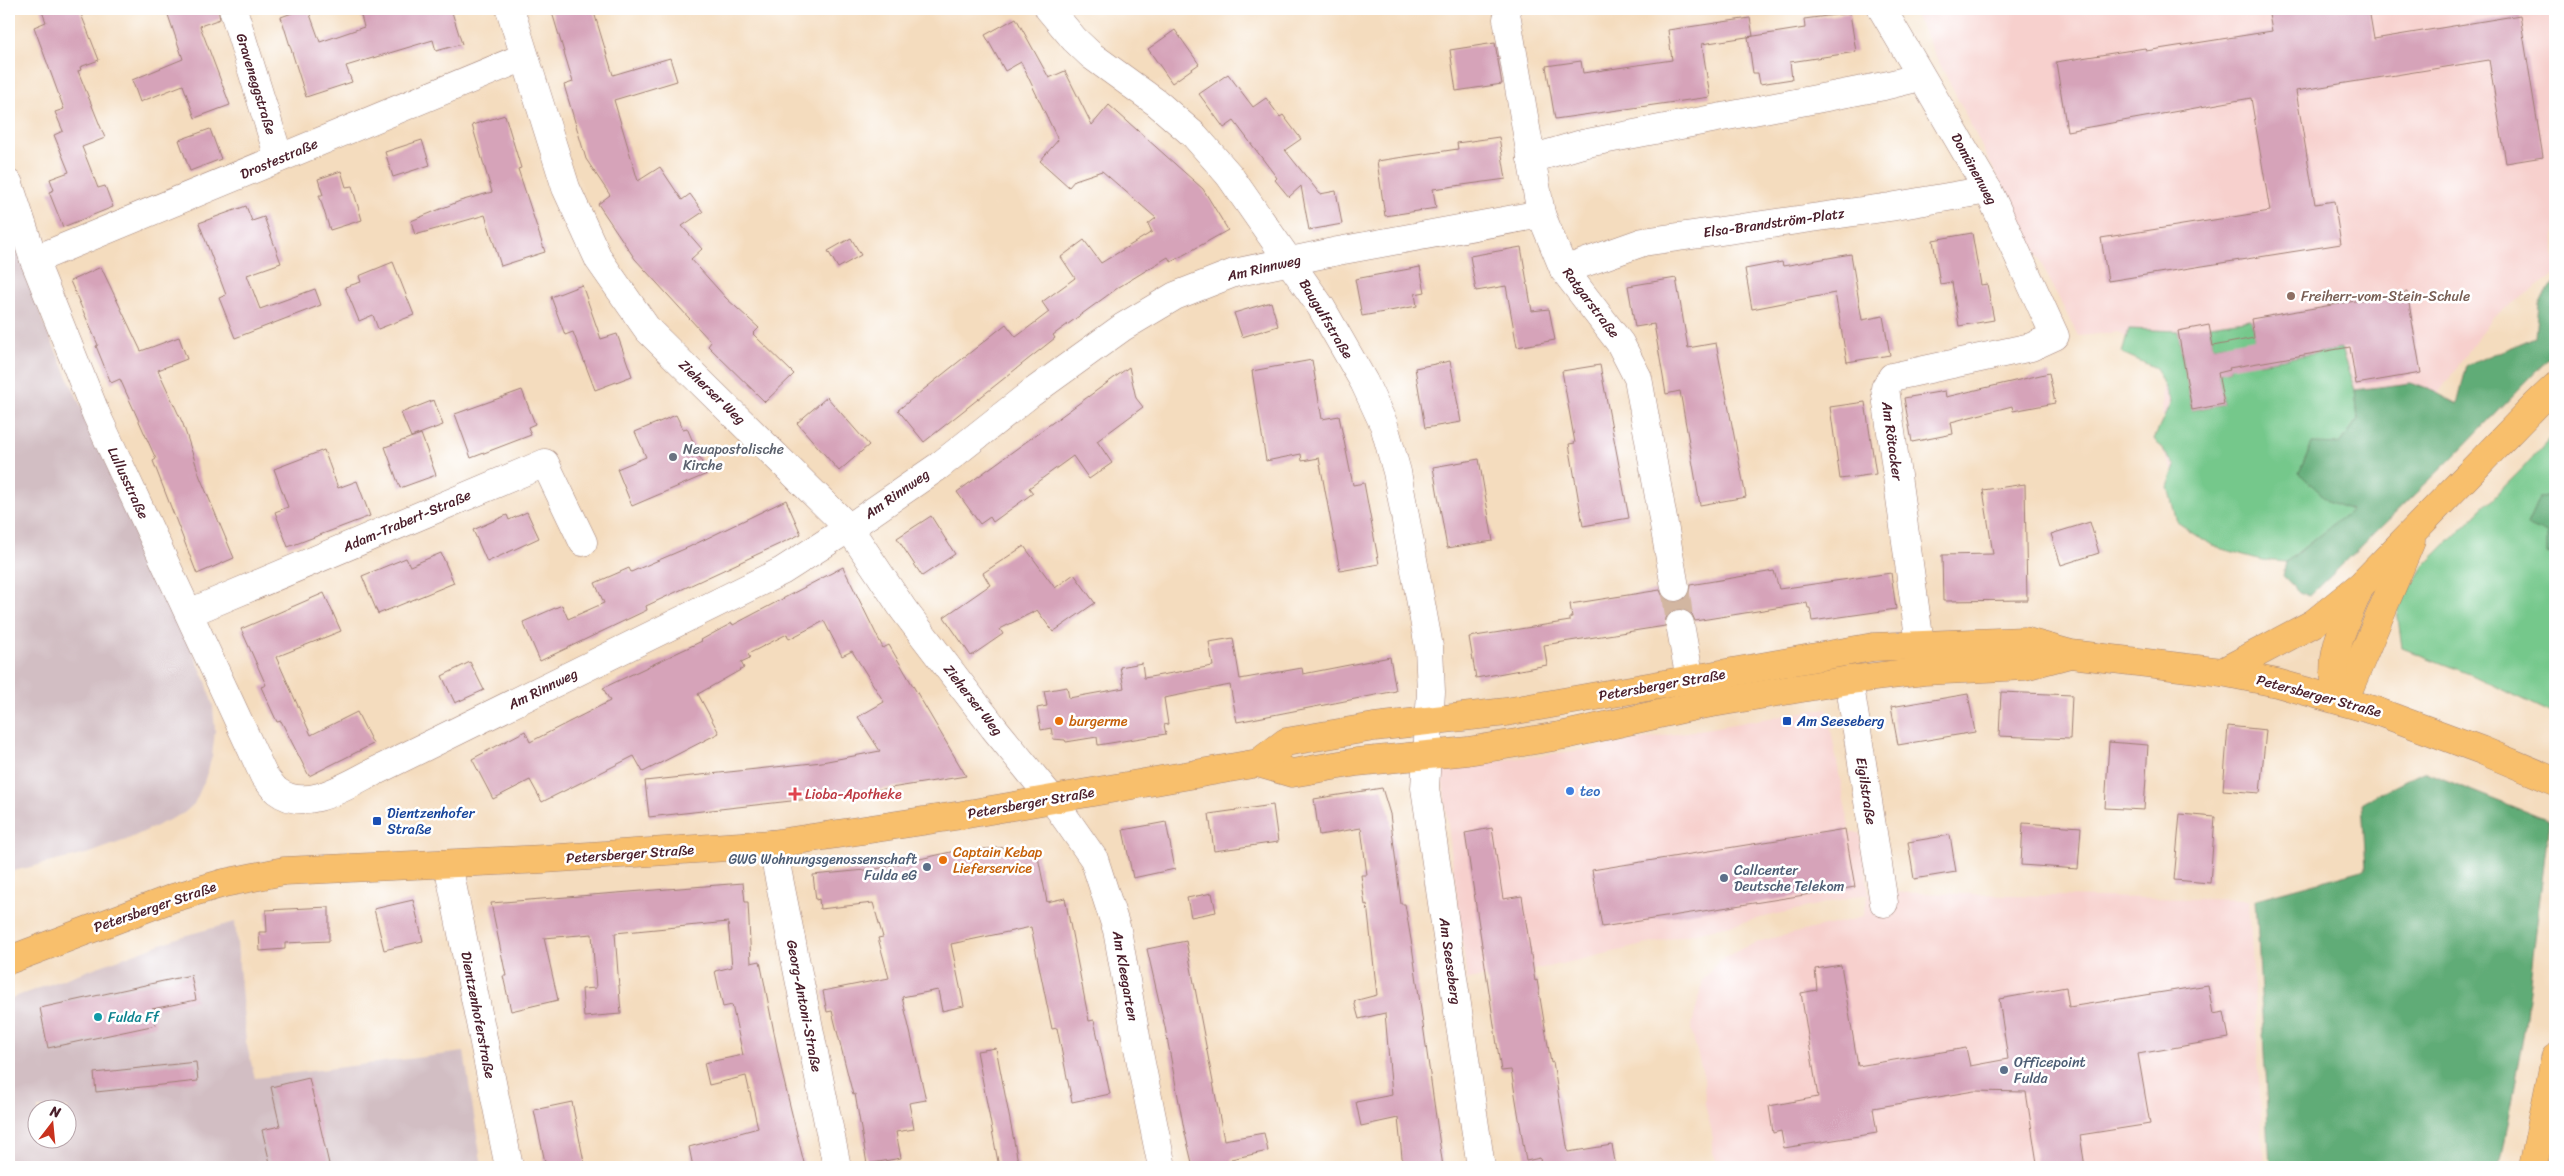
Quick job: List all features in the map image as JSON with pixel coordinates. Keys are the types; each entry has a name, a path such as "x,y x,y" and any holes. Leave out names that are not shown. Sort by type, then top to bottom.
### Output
{"main road":[{"path":"2222,672 2314,624 2361,585 2549,396"},
{"path":"2344,701 2416,528"},
{"path":"2344,701 2335,680 2336,659 2340,639 2361,585"},
{"name":"Petersberger Straße","path":"1258,763 1286,742 1506,712 1873,647 2024,641 2072,654 2222,672 2277,683 2344,701 2418,725 2555,781"},
{"name":"Petersberger Straße","path":"9,960 150,906 224,883 284,871 448,864 772,844 1052,799 1258,763 1292,773 1357,762 1427,755 1537,740 1676,710 1849,680 1924,671 2025,666 2072,654"},
{"path":"2533,1167 2555,1058"},
{"path":"2539,1134 2553,1167"}],"street":[{"name":"Graveneggstraße","path":"233,9 279,158"},
{"name":"Zieherser Weg","path":"510,9 566,188 599,260 648,330 849,528 903,609 994,728 1052,799"},
{"name":"Baugulfstraße","path":"1049,9 1074,39 1092,56 1157,103 1194,136 1229,174 1321,307 1364,382 1384,425 1399,482 1429,647 1431,692 1427,755"},
{"name":"Domänenweg","path":"1882,9 1988,190 2055,336"},
{"name":"Ratgarstraße","path":"1507,19 1542,214 1564,270 1620,343 1638,378 1675,587"},
{"name":"Drostestraße","path":"34,260 524,58"},
{"path":"1531,159 1582,144 1884,86 1921,77"},
{"name":"Lullusstraße","path":"9,184 34,260 96,414 264,776"},
{"name":"Elsa-Brandström-Platz","path":"1564,270 1643,242 1890,207 1988,190"},
{"name":"Am Rinnweg","path":"264,776 276,790 290,798 318,798 782,571 849,528 939,466 1030,394 1116,332 1175,296 1234,273 1542,214"},
{"name":"Am Rötacker","path":"1920,644 1885,388 1887,382 1892,377 2031,347 2055,336"},
{"name":"Adam-Trabert-Straße","path":"189,613 544,463 582,542"},
{"path":"1680,624 1690,680"},
{"name":"Eigilstraße","path":"1849,680 1884,904"},
{"name":"Am Seeseberg","path":"1427,755 1425,788 1428,816 1481,1167"},
{"name":"Am Kleegarten","path":"1052,799 1087,847 1098,869 1108,897 1117,930 1162,1167"},
{"name":"Georg-Antoni-Straße","path":"772,844 837,1167"},
{"name":"Dientzenhoferstraße","path":"448,864 509,1167"}],"shaded area":[{"name":"Freiherr-vom-Stein-Schule","path":"1912,9 2555,9 2555,274 2493,317 2427,409 2314,514 2199,523 2163,452 2162,367 2119,332 2078,336"},
{"path":"9,211 43,322 206,681 213,706 215,731 212,757 204,782 194,804 184,813 126,840 90,853 9,872"},
{"path":"1827,708 1850,833 1860,833 1869,892 2249,900 2264,1167 1719,1167 1712,1153 1712,1132 1705,1105 1704,1078 1691,1029 1703,980 1718,962 1740,949 1764,940 1863,917 1869,893 1548,967 1467,980 1441,768 1581,750"},
{"path":"235,922 246,1042 255,1078 464,1052 482,1167 9,1167 9,999 183,936"}],"green space":[{"path":"2555,281 2555,352 2450,460 2310,596 2299,592 2283,576 2286,562 2351,510 2330,502 2299,473 2312,443 2340,444 2358,419 2355,390 2411,383 2435,392 2457,404 2467,365 2536,337 2539,303"},
{"path":"2251,319 2259,363 2341,349 2355,390 2358,419 2340,444 2352,510 2286,562 2262,560 2215,547 2177,522 2168,487 2175,466 2154,439 2171,402 2156,368 2122,353 2129,329 2178,331 2192,410 2224,404 2218,373 2230,370 2225,344 2213,346 2209,325"},
{"path":"2555,432 2555,718 2552,713 2472,675 2402,648 2397,610 2425,565 2523,468"},
{"path":"2555,496 2555,553 2547,554 2547,534 2527,525 2539,498"},
{"path":"2423,771 2549,821 2524,1032 2499,1167 2270,1167 2256,899 2366,869 2362,802"}],"building":[{"path":"41,9 79,9 99,60 80,67 81,70 78,71 105,138 82,147 98,188 105,186 113,207 63,227 49,192 54,190 50,179 69,172 54,135 63,131 55,112 64,109 34,27 46,22"},
{"path":"166,9 218,9 220,19 200,26 230,105 195,118 183,85 140,102 132,80 183,59"},
{"path":"308,9 320,42 364,27 360,12 371,9 451,9 462,44 436,51 433,40 346,66 352,82 306,97 281,17"},
{"path":"551,9 593,9 613,75 670,58 677,81 614,100 638,181 660,167 682,200 690,194 703,212 682,226 702,249 691,259 726,298 759,328 753,334 794,374 765,402 708,346 711,342 635,259 598,204 610,195 586,159 564,85 573,82"},
{"path":"2268,9 2369,9 2374,39 2520,15 2543,157 2506,163 2489,60 2296,91 2315,204 2334,201 2341,244 2108,281 2101,238 2270,211 2251,98 2067,131 2056,62 2145,48 2146,51 2272,31"},
{"path":"1850,13 1856,52 1790,62 1792,79 1760,84 1758,73 1753,73 1748,37 1805,28 1804,19"},
{"path":"1016,18 1049,78 1065,71 1092,125 1109,105 1203,189 1228,230 1171,262 1168,257 1119,287 1053,335 1055,338 924,442 898,410 1006,324 1016,337 1049,312 1042,302 1075,278 1061,257 1084,240 1101,263 1152,232 1148,224 1156,218 1102,171 1075,180 1069,187 1040,161 1058,140 1021,62 1005,71 985,35"},
{"path":"1750,18 1753,36 1702,44 1710,97 1555,119 1546,66 1581,61 1583,73 1672,60 1668,30"},
{"path":"1175,30 1199,64 1172,83 1148,49"},
{"path":"1495,43 1502,84 1456,91 1450,50"},
{"path":"1228,74 1253,107 1266,98 1280,117 1283,115 1301,139 1285,150 1320,194 1336,191 1342,224 1309,230 1301,186 1289,197 1234,121 1224,128 1199,94"},
{"path":"505,115 521,168 518,169 545,252 501,266 485,215 415,235 411,221 460,201 492,192 472,125"},
{"path":"210,129 221,159 190,171 179,140"},
{"path":"1499,137 1506,179 1433,189 1436,208 1385,216 1377,161 1458,149 1457,143"},
{"path":"422,140 430,165 393,177 385,152"},
{"path":"341,171 346,187 352,186 362,220 330,230 319,195 323,195 318,179"},
{"path":"246,206 252,221 264,217 281,263 247,275 260,309 315,289 321,305 235,338 219,298 226,295 199,223"},
{"path":"1972,233 1981,285 1987,284 1994,320 1959,326 1952,282 1940,284 1933,240"},
{"path":"851,238 861,255 838,268 828,251"},
{"path":"1521,247 1532,311 1549,309 1555,340 1517,347 1506,286 1476,291 1470,256"},
{"path":"1851,254 1862,320 1883,316 1890,355 1847,362 1835,293 1752,309 1745,269 1782,262 1783,266"},
{"path":"393,262 414,315 378,329 373,315 359,321 345,287 361,282 359,276"},
{"path":"101,267 141,351 179,337 187,359 158,370 183,424 200,477 234,558 197,574 153,461 156,459 120,379 111,383 96,346 98,345 70,281"},
{"path":"1420,267 1425,292 1415,294 1417,306 1362,316 1355,279"},
{"path":"1676,278 1688,348 1716,343 1746,497 1700,505 1680,391 1666,394 1654,324 1635,327 1628,286"},
{"path":"582,285 601,339 617,334 632,376 595,390 573,332 565,335 551,297"},
{"path":"2407,292 2421,373 2356,384 2350,347 2229,368 2230,370 2218,373 2224,404 2192,410 2178,331 2209,325 2213,346 2254,338 2251,319"},
{"path":"1271,302 1278,326 1242,337 1234,313"},
{"path":"1312,360 1322,419 1339,416 1353,485 1364,483 1379,564 1340,571 1319,458 1302,461 1301,454 1266,461 1252,371"},
{"path":"1450,361 1461,422 1425,428 1415,368"},
{"path":"1600,365 1629,518 1583,526 1569,444 1575,443 1562,371"},
{"path":"1129,367 1136,398 1143,407 1097,441 1112,463 1089,479 1073,456 1029,488 1033,493 993,522 990,517 980,524 957,492"},
{"path":"2049,373 2055,403 2013,411 2012,406 1951,422 1953,434 1912,442 1904,398 1945,391 1946,397"},
{"path":"522,390 535,424 528,427 531,435 471,458 455,414"},
{"path":"827,397 869,445 839,471 797,423"},
{"path":"434,400 443,425 411,437 401,413"},
{"path":"1865,402 1876,474 1840,479 1830,407"},
{"name":"Neuapostolische Kirche","path":"676,415 683,429 687,428 707,474 632,506 617,469 646,457 635,432"},
{"path":"421,434 436,475 400,488 385,447"},
{"path":"324,450 338,488 357,481 370,516 288,547 275,512 288,507 274,469"},
{"path":"1479,459 1493,541 1447,548 1433,467"},
{"path":"2025,484 2027,600 1943,601 1942,555 1993,554 1983,490"},
{"path":"786,500 801,534 646,606 647,610 540,661 523,622 562,605 568,619 604,603 595,583 629,568 631,572 689,547"},
{"path":"527,512 539,538 487,562 473,530 507,515 509,520"},
{"path":"931,516 955,554 922,576 897,538"},
{"path":"2090,522 2099,553 2061,565 2051,534"},
{"path":"1024,546 1055,588 1074,574 1095,603 1053,632 1037,610 1000,629 1003,634 971,656 944,617 990,585 983,573"},
{"path":"441,553 454,583 378,614 362,576 406,558 410,566"},
{"path":"843,567 883,648 889,645 966,776 853,794 649,817 645,781 822,762 880,751 858,717 884,702 852,651 842,656 824,621 789,639 787,634 748,654 750,658 741,662 744,668 698,694 719,733 643,772 634,756 542,802 530,780 493,799 472,759 525,731 530,742 610,701 603,688 702,641 732,623 733,625"},
{"path":"1774,571 1779,589 1891,573 1896,609 1812,621 1810,608 1808,608 1807,603 1695,621 1692,614 1686,610 1678,609 1670,612 1666,618 1665,626 1544,645 1547,665 1476,678 1469,637 1570,621 1570,617 1572,617 1570,604 1660,590 1663,597 1669,601 1677,602 1685,599 1689,593 1690,585"},
{"path":"324,593 341,631 276,657 311,735 357,712 373,744 309,776 281,721 277,722 261,687 266,685 241,629"},
{"path":"1233,638 1240,679 1302,668 1303,674 1390,657 1396,691 1237,722 1230,685 1164,698 1168,724 1164,725 1166,734 1098,745 1097,737 1066,742 1065,740 1053,739 1051,728 1041,730 1037,708 1047,706 1044,691 1067,687 1069,698 1124,688 1120,667 1142,663 1144,678 1213,666 1209,642"},
{"path":"470,662 484,690 455,703 442,676"},
{"path":"2001,692 2072,695 2070,739 1999,736"},
{"path":"1968,694 1975,732 1898,745 1891,707"},
{"path":"2228,726 2266,730 2260,793 2223,790"},
{"path":"2109,742 2148,745 2144,810 2105,808"},
{"path":"1382,788 1390,814 1401,904 1405,904 1412,946 1443,1167 1403,1167 1398,1118 1361,1126 1356,1102 1392,1095 1385,1013 1359,1019 1354,1001 1377,995 1367,904 1365,905 1361,875 1367,875 1361,828 1319,835 1314,799"},
{"path":"1273,805 1278,842 1214,851 1209,814"},
{"path":"2180,814 2215,817 2210,883 2174,880"},
{"path":"1166,822 1175,869 1133,878 1123,830"},
{"path":"2023,823 2081,827 2078,869 2021,865"},
{"path":"1492,828 1503,899 1522,896 1535,981 1537,980 1551,1063 1553,1062 1568,1152 1612,1145 1616,1167 1541,1167 1540,1158 1526,1161 1511,1070 1501,1071 1465,833"},
{"name":"Callcenter Deutsche Telekom","path":"1845,829 1855,887 1602,927 1592,870"},
{"path":"1950,835 1956,872 1914,879 1908,842"},
{"path":"1011,847 1037,852 1047,902 1065,898 1089,1021 1094,1020 1110,1094 1072,1102 1057,1028 1052,1029 1031,927 951,944 964,1006 942,1011 938,990 902,997 926,1100 909,1103 914,1129 896,1132 901,1158 867,1164 855,1094 853,1095 832,1011 827,1012 823,991 889,978 878,938 883,937 873,903 820,909 819,899 816,900 813,875 876,869 955,851"},
{"path":"743,883 745,902 748,902 751,963 760,961 782,1073 805,1167 693,1167 689,1147 758,1128 746,1076 709,1085 704,1063 743,1055 732,1005 723,1007 715,971 732,967 728,922 615,933 621,1014 584,1017 582,989 596,988 592,934 544,938 558,1000 511,1011 503,976 506,976 491,903"},
{"path":"1212,893 1216,912 1191,917 1187,898"},
{"path":"413,900 423,941 384,950 374,909"},
{"path":"329,907 329,941 285,943 285,949 260,951 259,932 267,932 266,910"},
{"path":"1186,941 1224,1140 1264,1133 1268,1151 1231,1159 1233,1167 1193,1167 1184,1129 1165,1027 1147,949"},
{"name":"Officepoint Fulda","path":"1841,965 1858,1066 1966,1048 1970,1066 2008,1059 1999,999 2066,987 2069,1007 2208,985 2213,1014 2224,1012 2229,1038 2138,1054 2150,1124 2080,1135 2085,1167 2041,1167 2040,1162 2037,1163 2026,1092 1974,1091 1873,1108 1877,1133 1784,1148 1781,1131 1773,1133 1769,1106 1818,1097 1801,993 1817,990 1815,969"},
{"name":"Fulda Ff","path":"191,975 196,1000 152,1009 156,1025 48,1048 40,1008"},
{"path":"996,1048 1019,1167 999,1167 977,1051"},
{"path":"196,1062 198,1081 96,1092 94,1073"},
{"path":"309,1078 329,1164 315,1167 271,1167 262,1130 280,1126 271,1087"},
{"path":"572,1102 585,1167 546,1167 534,1110"}],"tunnel":[{"path":"1675,587 1680,624"}],"place":[{"name":"Freiherr-vom-Stein-Schule","path":"2291,296"},
{"name":"Neuapostolische Kirche","path":"673,457"},
{"name":"burgerme","path":"1059,721"},
{"name":"Am Seeseberg","path":"1787,721"},
{"name":"teo","path":"1570,791"},
{"name":"Lioba-Apotheke","path":"795,794"},
{"name":"Dientzenhofer Straße","path":"377,821"},
{"name":"Captain Kebap Lieferservice","path":"943,860"},
{"name":"GWG Wohnungsgenossenschaft Fulda eG","path":"927,867"},
{"name":"Callcenter Deutsche Telekom","path":"1724,878"},
{"name":"Fulda Ff","path":"98,1017"},
{"name":"Officepoint Fulda","path":"2004,1070"}]}
